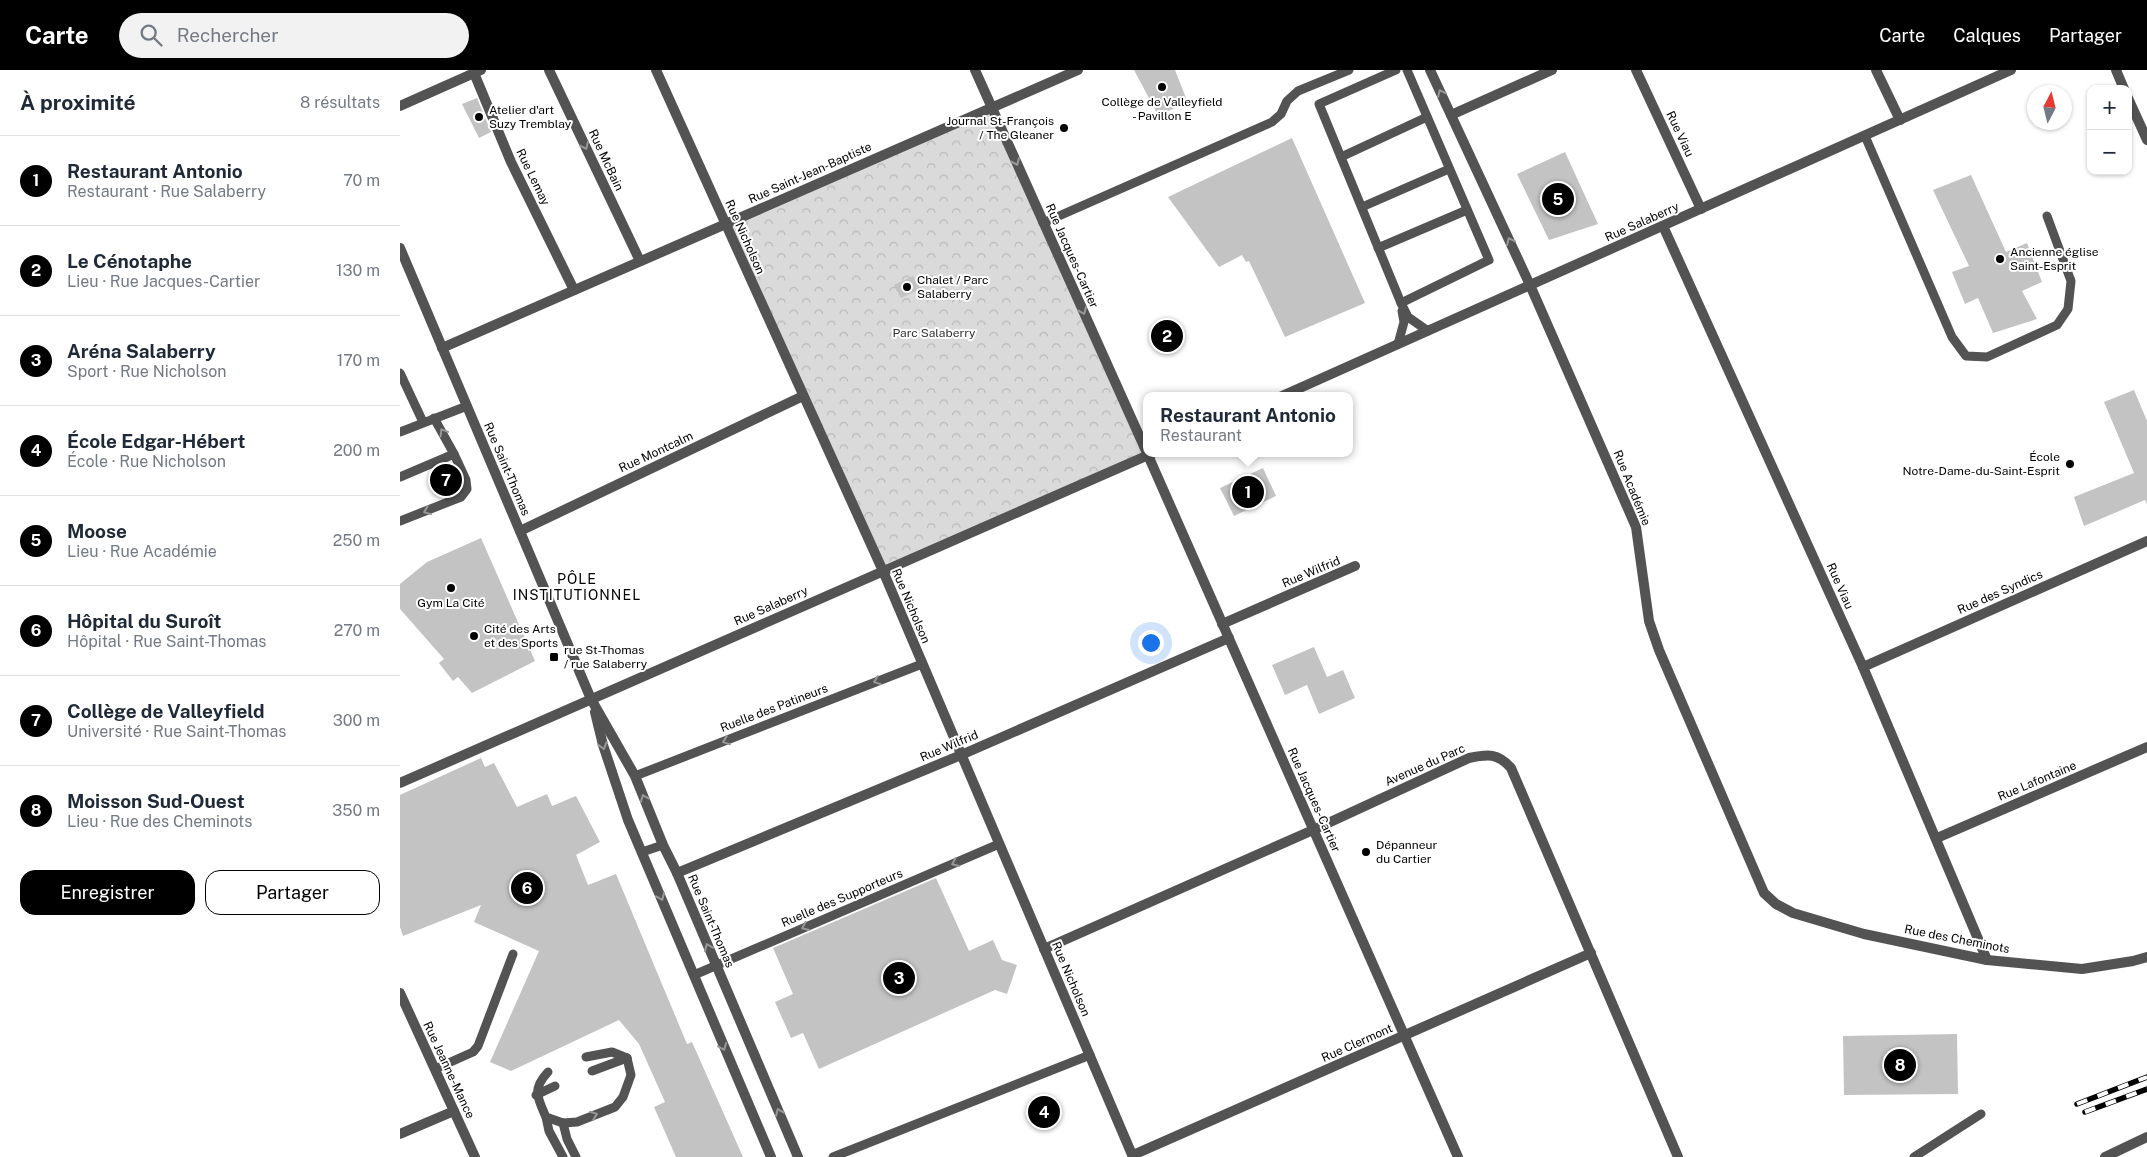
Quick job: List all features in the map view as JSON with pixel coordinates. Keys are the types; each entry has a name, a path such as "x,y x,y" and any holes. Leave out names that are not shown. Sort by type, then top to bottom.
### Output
{"street":[{"name":"Rue McBain","path":"549,70 640,262"},
{"name":"Rue Nicholson","path":"656,70 883,571 1133,1156"},
{"name":"Rue Jacques-Cartier","path":"975,70 1143,441"},
{"name":"Rue Saint-Jean-Baptiste","path":"442,348 1078,70"},
{"name":"Rue Académie","path":"1430,70 1530,285 1636,527 1649,621 1658,650 1764,893 1776,904 1793,913"},
{"path":"1451,115 1552,70"},
{"name":"Rue Viau","path":"1636,70 1701,209"},
{"path":"1876,70 1900,120"},
{"name":"Rue Salaberry","path":"1291,392 2011,70"},
{"path":"2116,70 2122,85"},
{"path":"400,106 478,72"},
{"name":"Rue Lemay","path":"478,72 511,162 574,290"},
{"path":"2132,107 2147,140"},
{"name":"Rue Viau","path":"1663,226 1863,667 1937,838 1987,960"},
{"name":"Rue Saint-Thomas","path":"400,248 591,699 635,776 662,845 677,872 798,1157"},
{"name":"Rue Montcalm","path":"520,531 803,396"},
{"name":"Rue Salaberry","path":"400,783 1143,457"},
{"name":"Rue Jacques-Cartier","path":"1150,457 1228,638 1458,1157"},
{"name":"Rue des Syndics","path":"1863,667 2147,541"},
{"name":"Rue Wilfrid","path":"1222,624 1356,566"},
{"name":"Rue Wilfrid","path":"677,872 961,755 1228,638"},
{"name":"Rue Saint-Thomas","path":"591,699 603,745 628,820 771,1157"},
{"name":"Rue Lafontaine","path":"1937,838 2147,747"},
{"name":"Avenue du Parc","path":"1044,949 1313,830 1469,758 1486,755 1503,759 1511,768 1678,1157"},
{"name":"Rue des Cheminots","path":"1793,913 1864,934 1987,960 2082,969 2133,961 2147,956"},
{"name":"Rue Clermont","path":"1133,1156 1591,953"},
{"name":"Rue Jeanne-Mance","path":"400,993 475,1157"},
{"path":"400,1134 454,1111"},
{"path":"2104,1157 2147,1138"}],"lane":[{"path":"1043,222 1272,122 1281,114 1288,101 1298,92 1349,70"},
{"path":"1396,70 1319,104 1401,303 1408,317 1428,331"},
{"path":"1401,303 1489,260 1406,70"},
{"path":"1341,157 1427,117"},
{"path":"1865,136 1952,337 1966,356 1987,357 2057,325 2068,309 2071,280 2047,216"},
{"path":"1362,207 1449,169"},
{"path":"1378,248 1467,210"},
{"path":"1398,344 1404,322 1401,303"},
{"path":"400,373 423,422"},
{"path":"400,432 467,406"},
{"path":"400,522 461,497 467,489 466,480 454,454 434,418"},
{"path":"400,477 454,454"},
{"name":"Ruelle des Patineurs","path":"635,776 922,664"},
{"name":"Ruelle des Supporteurs","path":"694,975 999,844"},
{"path":"642,852 662,845"},
{"path":"435,1069 472,1052 478,1046 512,954"},
{"path":"586,1057 612,1052 627,1058"},
{"path":"833,1157 1090,1055"},
{"path":"592,1071 627,1058"},
{"path":"546,1117 563,1123 578,1122 615,1107 623,1096 632,1075 627,1058"},
{"path":"548,1072 541,1080 536,1096 546,1117 549,1131 563,1157"},
{"path":"536,1096 555,1086"},
{"path":"1914,1157 1982,1114"},
{"path":"563,1123 567,1140 576,1157"}],"green space":[{"name":"Parc Salaberry","path":"992,108 1143,445 1143,457 1146,457 883,571 726,224"}],"building":[{"name":"Collège de Valleyfield - Pavillon E","path":"1134,70 1175,70 1188,103 1158,115"},
{"name":"Atelier d'art Suzy Tremblay","path":"477,98 491,132 479,138 462,104"},
{"path":"1292,138 1365,303 1285,337 1249,261 1246,262 1242,255 1219,267 1168,197"},
{"path":"1565,152 1598,224 1549,240 1517,174"},
{"name":"Ancienne église Saint-Esprit","path":"1971,175 2006,252 2027,243 2042,282 2022,291 2037,319 1993,333 1978,298 1965,304 1952,272 1969,266 1933,190"},
{"name":"Chalet / Parc Salaberry","path":"913,276 920,289 901,298 894,285"},
{"path":"2134,390 2147,421 2147,504 2145,500 2084,526 2074,497 2134,473 2104,402"},
{"path":"1263,468 1276,496 1234,516 1220,488"},
{"name":"Cité des Arts et des Sports","path":"481,538 535,661 472,693 458,677 453,681 439,663 444,659 400,609 400,584 427,562"},
{"path":"1314,647 1327,677 1343,670 1355,698 1319,714 1307,685 1285,695 1272,665"},
{"path":"481,758 485,767 494,763 517,807 547,794 552,806 576,796 600,842 576,855 588,885 616,874 687,1044 692,1042 743,1157 676,1157 654,1107 665,1102 639,1044 619,1020 511,1071 490,1062 539,951 474,922 481,905 403,936 400,927 400,795"},
{"path":"936,878 969,951 993,940 1002,960 1017,965 1007,994 995,990 819,1069 803,1033 791,1038 775,1002 793,994 773,948"},
{"path":"1957,1034 1958,1094 1844,1095 1843,1036"}],"railway":[{"path":"2077,1104 2147,1077"},
{"path":"2085,1112 2147,1089"}],"place":[{"name":"Collège de Valleyfield - Pavillon E","path":"1162,87"},
{"name":"Atelier d'art Suzy Tremblay","path":"479,117"},
{"name":"Journal St-François / The Gleaner","path":"1064,128"},
{"name":"Moose","path":"1558,199"},
{"name":"Ancienne église Saint-Esprit","path":"2000,259"},
{"name":"Chalet / Parc Salaberry","path":"907,287"},
{"name":"Le Cénotaphe","path":"1167,336"},
{"name":"École Notre-Dame-du-Saint-Esprit","path":"2070,464"},
{"name":"Collège de Valleyfield","path":"446,480"},
{"name":"Restaurant Antonio","path":"1248,492"},
{"name":"Gym La Cité","path":"451,588"},
{"name":"Cité des Arts et des Sports","path":"474,636"},
{"name":"rue St-Thomas / rue Salaberry","path":"554,657"},
{"name":"Dépanneur du Cartier","path":"1366,852"},
{"name":"Hôpital du Suroît","path":"527,888"},
{"name":"Aréna Salaberry","path":"899,978"},
{"name":"Moisson Sud-Ouest","path":"1900,1065"},
{"name":"École Edgar-Hébert","path":"1044,1112"}],"district":[{"name":"PÔLE INSTITUTIONNEL","path":"577,588"}]}
